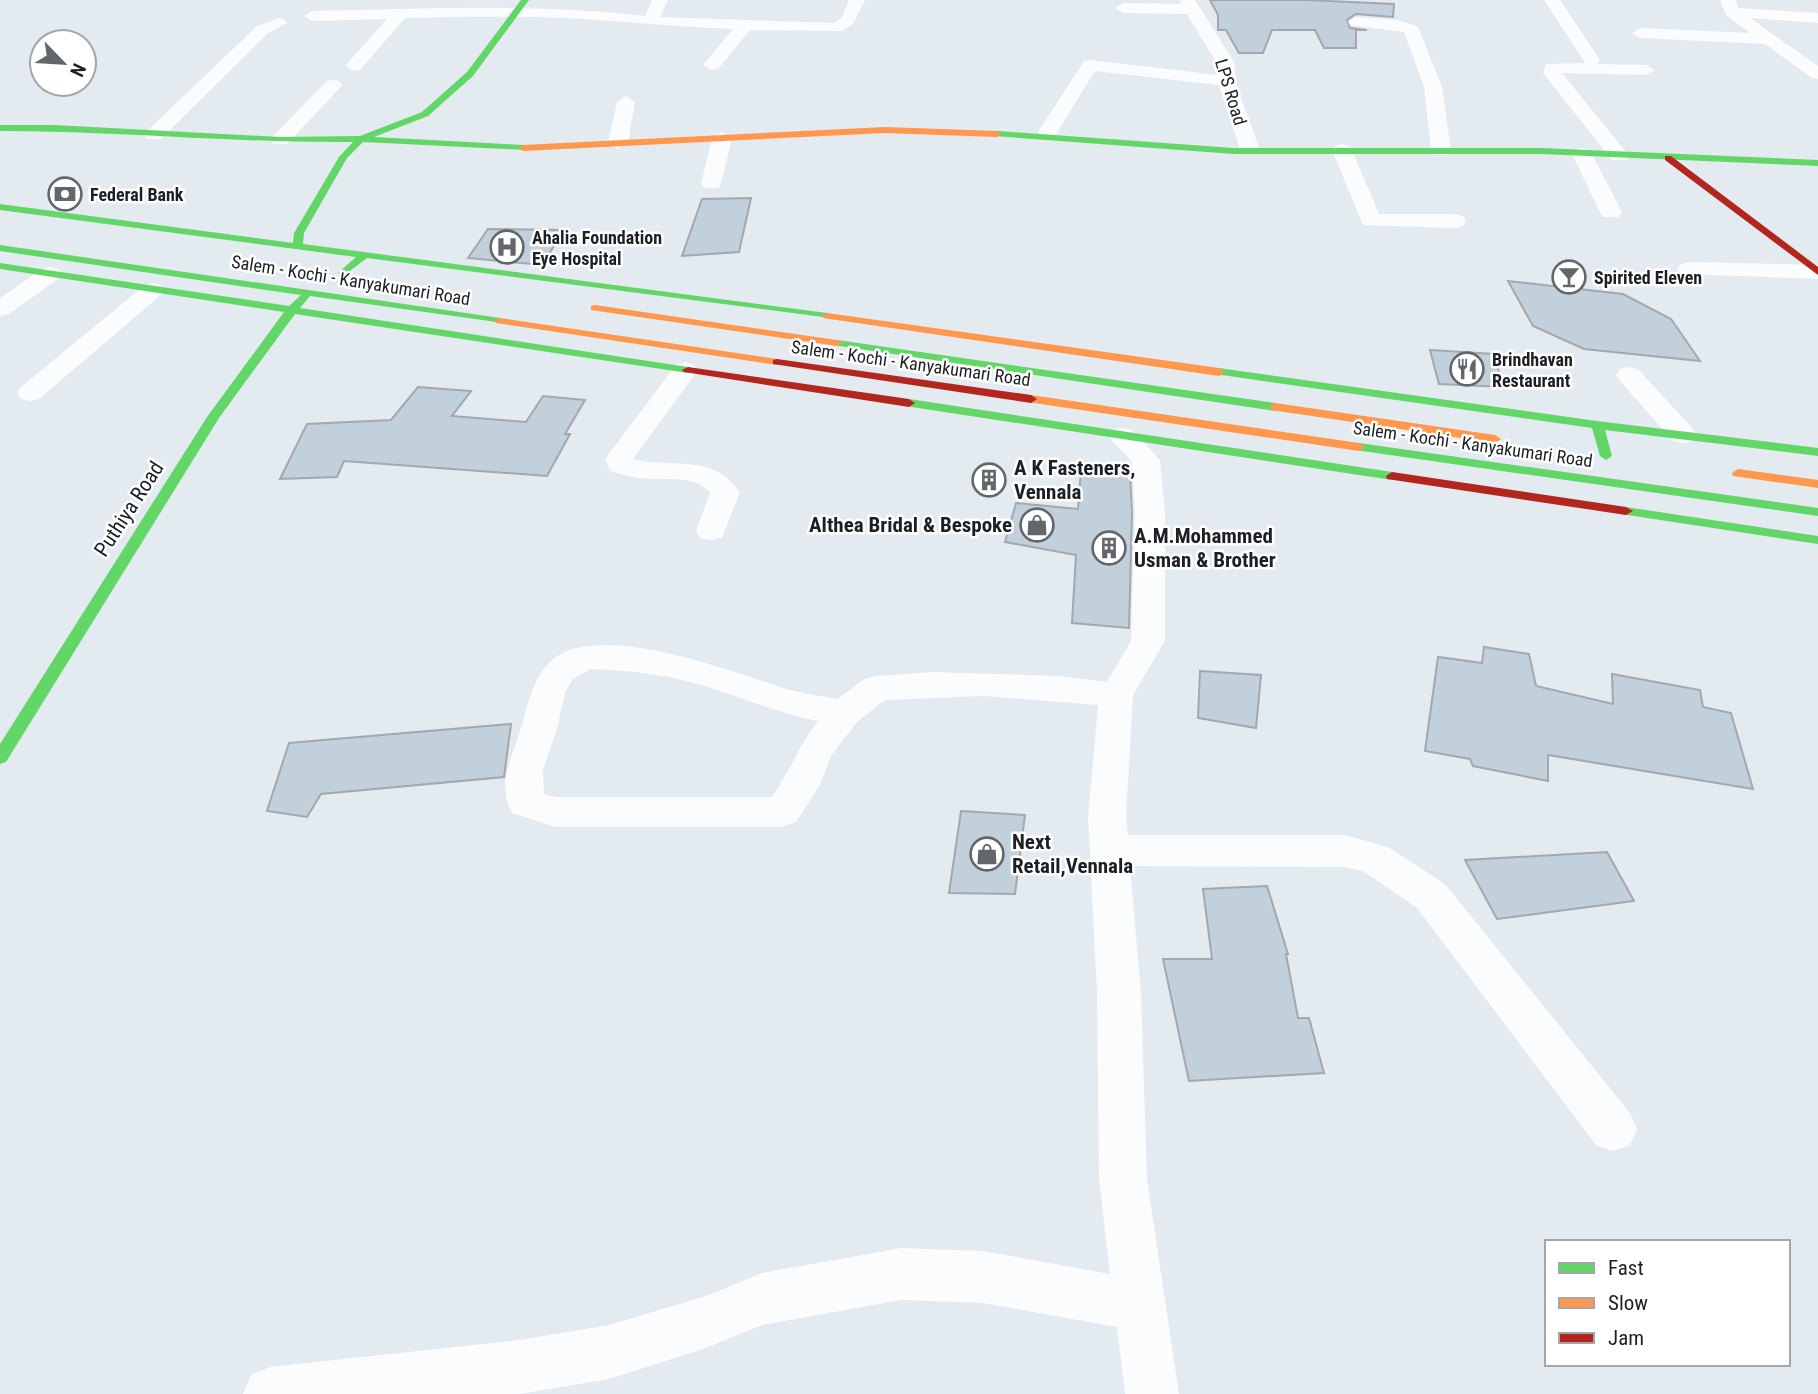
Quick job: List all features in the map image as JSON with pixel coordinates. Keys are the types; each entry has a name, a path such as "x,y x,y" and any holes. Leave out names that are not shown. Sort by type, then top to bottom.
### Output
{"main road":[{"path":"298,245 299,233 343,157 361,139 425,114 470,74 521,7"},
{"path":"0,128 54,128 280,140 361,139 518,148 911,131 1250,150 1582,153 1818,163"},
{"path":"1668,158 1818,272"},
{"path":"0,207 366,254 1597,425 1818,452"},
{"name":"Salem - Kochi - Kanyakumari Road","path":"0,248 1818,512"},
{"name":"Salem - Kochi - Kanyakumari Road","path":"366,254 337,272 371,276"},
{"path":"0,267 1818,540"},
{"name":"Puthiya Road","path":"0,758 213,417 291,311 309,293"},
{"name":"Salem - Kochi - Kanyakumari Road","path":"578,306 1513,442"},
{"path":"1253,432 1260,404"},
{"path":"1597,425 1606,456"},
{"path":"1725,472 1818,484"}],"street":[{"path":"650,21 660,0"},
{"path":"312,16 399,15 521,7 650,21 843,27 857,0"},
{"path":"1552,0 1591,60"},
{"path":"1124,8 1190,5"},
{"name":"LPS Road","path":"1190,5 1224,62 1227,81 1250,150"},
{"path":"1730,6 1818,18"},
{"path":"1730,6 1818,74"},
{"path":"354,66 399,15"},
{"path":"1356,22 1397,25 1411,29 1433,87 1441,151"},
{"path":"154,135 262,30 279,23"},
{"path":"712,65 744,26"},
{"path":"1640,33 1772,39"},
{"path":"1048,132 1090,65 1227,81"},
{"path":"1619,156 1556,78 1552,68 1559,66 1646,70"},
{"path":"280,140 333,85"},
{"path":"618,144 626,102"},
{"path":"711,184 722,138"},
{"path":"1342,150 1371,220 1455,221"},
{"path":"1582,153 1611,212"},
{"path":"1689,269 1818,272"},
{"path":"0,309 50,274"},
{"path":"30,393 153,290"},
{"path":"685,370 619,459 620,465 634,471 706,474 720,483 725,492 711,531"},
{"path":"1629,375 1683,435"},
{"path":"1122,436 1146,460 1150,513 1148,640 1116,695 1107,817 1119,993 1123,1179 1152,1394"},
{"path":"844,713 791,703 687,669 625,658 584,657 561,671 548,693 539,729 524,770 525,803 556,812 782,812 801,785 816,751 844,713 876,688 934,684 1060,688 1116,695"},
{"path":"1110,850 1345,851 1374,858 1431,896 1613,1129"},
{"path":"270,1394 362,1389 610,1352 706,1322 761,1299 901,1274 983,1277 1140,1305"}],"building":[{"path":"1210,0 1307,0 1394,4 1393,17 1356,14 1347,20 1350,28 1367,30 1356,30 1356,48 1324,48 1315,30 1272,30 1263,53 1239,53 1226,30 1218,30 1218,15"},
{"path":"751,198 739,252 682,256 702,199"},
{"path":"488,229 563,230 543,265 468,258"},
{"path":"1508,281 1623,294 1671,319 1700,361 1584,349 1533,326"},
{"name":"Brindhavan Restaurant","path":"1430,350 1494,354 1503,387 1439,384"},
{"path":"418,387 471,391 452,416 526,422 543,396 585,400 565,434 570,434 547,476 344,461 337,477 280,479 307,424 391,420"},
{"name":"A.M.Mohammed Usman & Brother","path":"1081,470 1130,473 1132,513 1129,628 1072,623 1076,555 1005,542 1016,503 1078,509"},
{"path":"1484,647 1529,654 1536,686 1613,704 1612,674 1700,690 1703,707 1731,713 1753,789 1548,755 1548,781 1473,766 1470,759 1425,751 1438,657 1482,663"},
{"path":"1200,671 1261,675 1256,728 1198,718"},
{"path":"511,724 504,777 321,794 307,817 267,811 289,743"},
{"name":"Next Retail,Vennala","path":"961,811 1025,815 1015,894 949,893"},
{"path":"1607,852 1634,901 1497,919 1465,860"},
{"path":"1267,886 1288,954 1298,1018 1309,1018 1324,1073 1189,1081 1163,959 1212,959 1203,889"}],"traffic: fast":[{"path":"298,245 299,233 343,157 361,139 425,114 470,74 525,0"},
{"path":"0,128 54,128 280,140 361,139 523,148"},
{"path":"997,134 1234,151 1541,151 1818,163"},
{"path":"0,207 827,316"},
{"path":"0,248 500,321"},
{"path":"343,273 366,254"},
{"path":"0,266 688,370"},
{"path":"0,758 213,417 291,311 305,297"},
{"path":"837,343 1275,407"},
{"path":"1219,372 1597,425 1818,452"},
{"path":"909,403 1392,476"},
{"path":"1597,425 1606,456"},
{"path":"1359,447 1818,512"},
{"path":"1626,511 1818,540"}],"traffic: slow":[{"path":"523,148 885,130 997,134"},
{"path":"595,308 837,343"},
{"path":"827,316 1219,372"},
{"path":"500,321 777,362"},
{"path":"1031,399 1359,447"},
{"path":"1275,407 1495,439"},
{"path":"1738,473 1818,484"}],"traffic: jam":[{"path":"1668,158 1818,272"},
{"path":"777,362 1031,399"},
{"path":"688,370 909,403"},
{"path":"1392,476 1626,511"}],"place":[{"name":"Federal Bank","path":"65,194"},
{"name":"Ahalia Foundation Eye Hospital","path":"507,247"},
{"name":"Spirited Eleven","path":"1569,277"},
{"name":"Brindhavan Restaurant","path":"1467,369"},
{"name":"A K Fasteners, Vennala","path":"989,480"},
{"name":"Althea Bridal & Bespoke","path":"1037,525"},
{"name":"A.M.Mohammed Usman & Brother","path":"1109,548"},
{"name":"Next Retail,Vennala","path":"987,854"}]}
